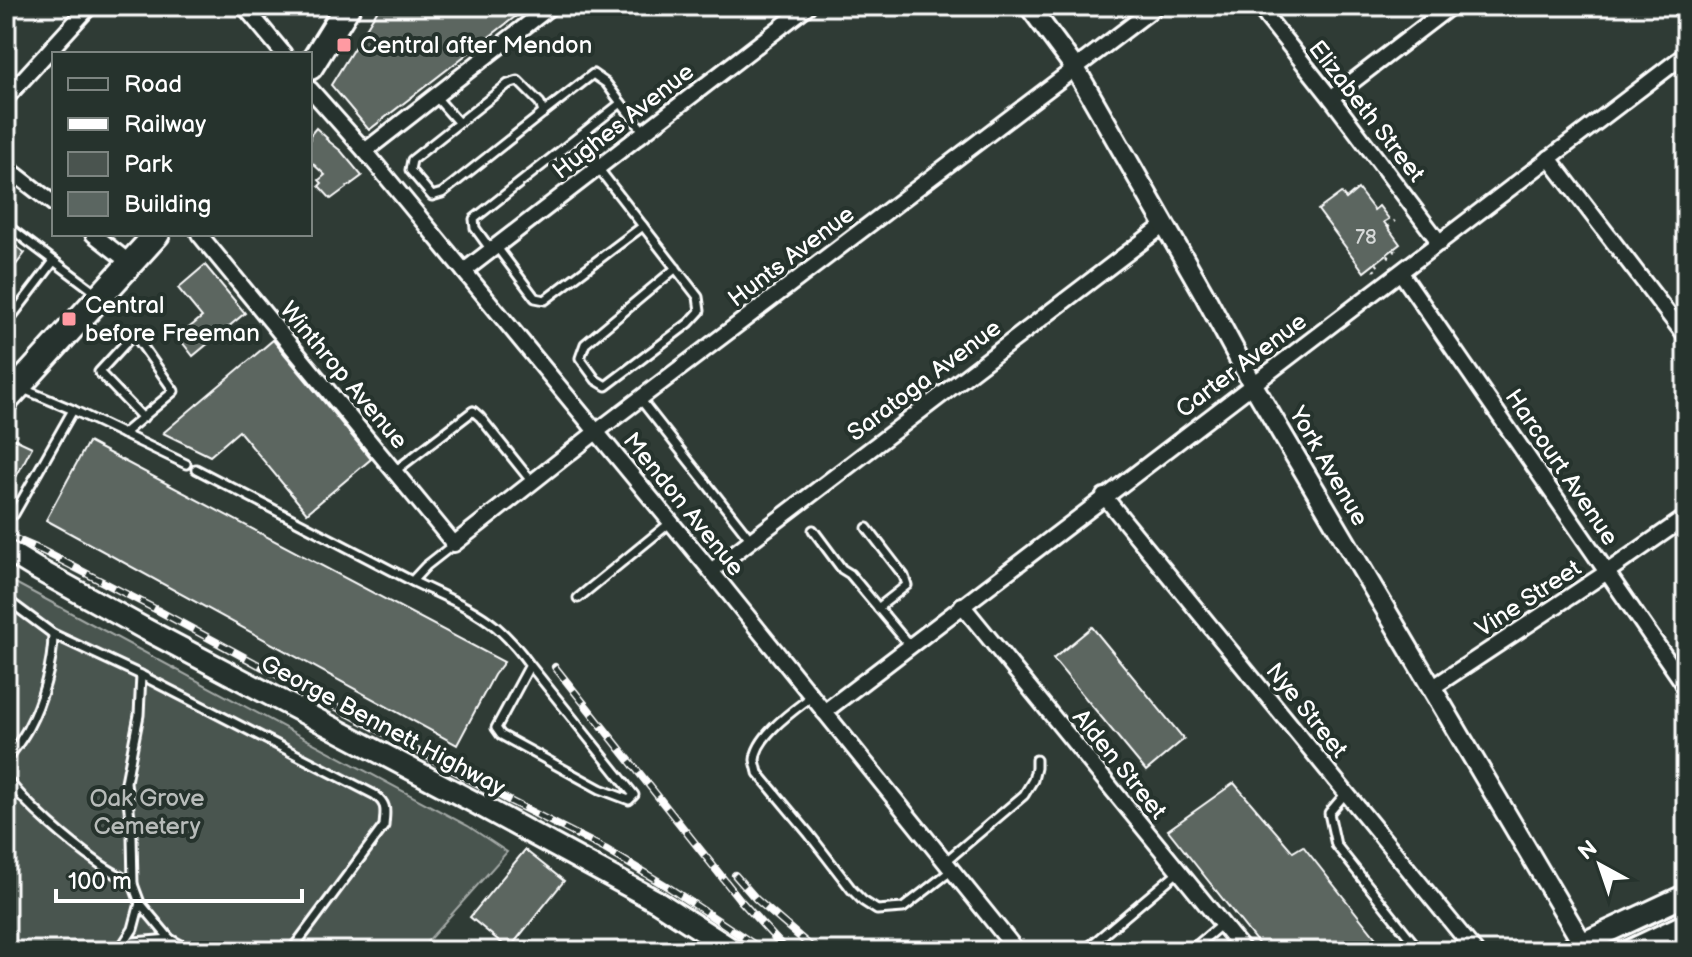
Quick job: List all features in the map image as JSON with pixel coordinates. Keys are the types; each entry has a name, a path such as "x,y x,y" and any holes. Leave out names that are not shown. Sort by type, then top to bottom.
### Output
{"main road":[{"path":"312,64 348,6"},
{"path":"10,388 155,236"},
{"name":"George Bennett Highway","path":"6,550 145,629 658,902 734,951"},
{"path":"1578,948 1686,895"},
{"path":"1629,951 1686,924"}],"street":[{"path":"6,98 90,6"},
{"path":"244,6 282,52"},
{"path":"365,151 551,6"},
{"name":"Hughes Avenue","path":"464,271 808,6"},
{"name":"York Avenue","path":"1029,6 1075,68 1252,383 1432,688 1578,948"},
{"name":"Hunts Avenue","path":"454,544 596,432 1157,6"},
{"name":"Elizabeth Street","path":"1258,6 1440,243"},
{"path":"1331,98 1451,6"},
{"name":"Carter Avenue","path":"824,712 1686,54"},
{"name":"Mendon Avenue","path":"312,91 365,151 671,522 1017,951"},
{"path":"1549,158 1686,337"},
{"path":"6,167 52,202"},
{"name":"Saratoga Avenue","path":"711,571 1164,225"},
{"path":"96,236 130,263"},
{"name":"Winthrop Avenue","path":"201,236 454,544"},
{"name":"Harcourt Avenue","path":"1401,273 1686,687"},
{"name":"Nye Street","path":"1104,496 1475,951"},
{"name":"Vine Street","path":"1432,688 1686,517"},
{"name":"Alden Street","path":"962,605 1244,951"}],"lane":[{"path":"543,113 540,103 518,81 508,84 412,160 410,170 432,196 442,193 593,74 606,83 644,132"},
{"path":"435,96 458,122"},
{"path":"621,103 474,219 475,228 535,298 545,300 643,226"},
{"path":"598,168 676,268 698,297 700,311 689,323 606,386 596,380 580,358 585,344 676,268"},
{"path":"6,225 100,295"},
{"path":"6,324 54,261"},
{"path":"123,434 143,418 174,391 134,334 99,372 143,418"},
{"path":"10,388 73,410 186,464"},
{"path":"640,399 751,540"},
{"path":"14,514 73,410"},
{"path":"395,471 473,411 532,482"},
{"path":"196,469 484,618 505,636 530,665 627,786 634,795 629,800 600,789 501,735 496,728 530,665"},
{"path":"578,598 671,522"},
{"path":"867,528 904,576 907,585 878,608"},
{"path":"813,530 842,569 850,574 910,646"},
{"path":"412,581 454,544"},
{"path":"6,599 53,634 141,675 375,795 383,802 384,826 291,951"},
{"path":"6,761 28,728 38,704 51,662 53,634"},
{"path":"141,675 139,715 126,782 133,884 140,903 170,939 192,951"},
{"path":"812,697 784,718 758,748 755,760 758,773 852,890 877,910 903,908 1024,795 1033,780 1036,760"},
{"path":"6,778 23,798 82,849 133,884"},
{"path":"1346,793 1329,813 1336,845 1420,951"},
{"path":"1084,951 1179,871"},
{"path":"122,946 133,929 140,903"},
{"path":"1190,951 1222,924"},
{"path":"113,951 134,942 170,939"}],"path":[{"path":"1388,227 1395,221"},
{"path":"1388,257 1395,251 1399,256"},
{"path":"1377,273 1373,268 1380,263"}],"green space":[{"name":"Oak Grove Cemetery","path":"6,578 468,826 507,852 419,951 6,951"}],"building":[{"path":"380,6 529,6 369,130 331,85"},
{"path":"316,128 362,176 331,199 319,186 322,183 319,180 325,175 312,163 312,133"},
{"path":"1358,189 1374,210 1379,206 1389,219 1384,222 1400,244 1364,272 1318,210 1341,193 1346,199"},
{"path":"6,239 25,253 6,278"},
{"path":"205,265 245,313 193,356 178,337 202,317 178,288"},
{"path":"273,340 371,459 307,513 239,431 210,456 163,433"},
{"path":"6,435 32,447 6,496"},
{"path":"88,442 504,662 457,745 46,520"},
{"path":"1092,627 1184,739 1146,771 1053,659"},
{"path":"1234,783 1293,852 1303,846 1386,951 1264,951 1168,830"},
{"path":"525,850 564,881 509,949 470,917"}],"railway":[{"path":"6,535 159,611 605,849 764,951"},
{"path":"555,667 741,901 787,951"},
{"path":"735,875 756,899 816,951"}],"place":[{"name":"Central after Mendon","path":"344,45"},
{"name":"Central before Freeman","path":"69,319"}]}
